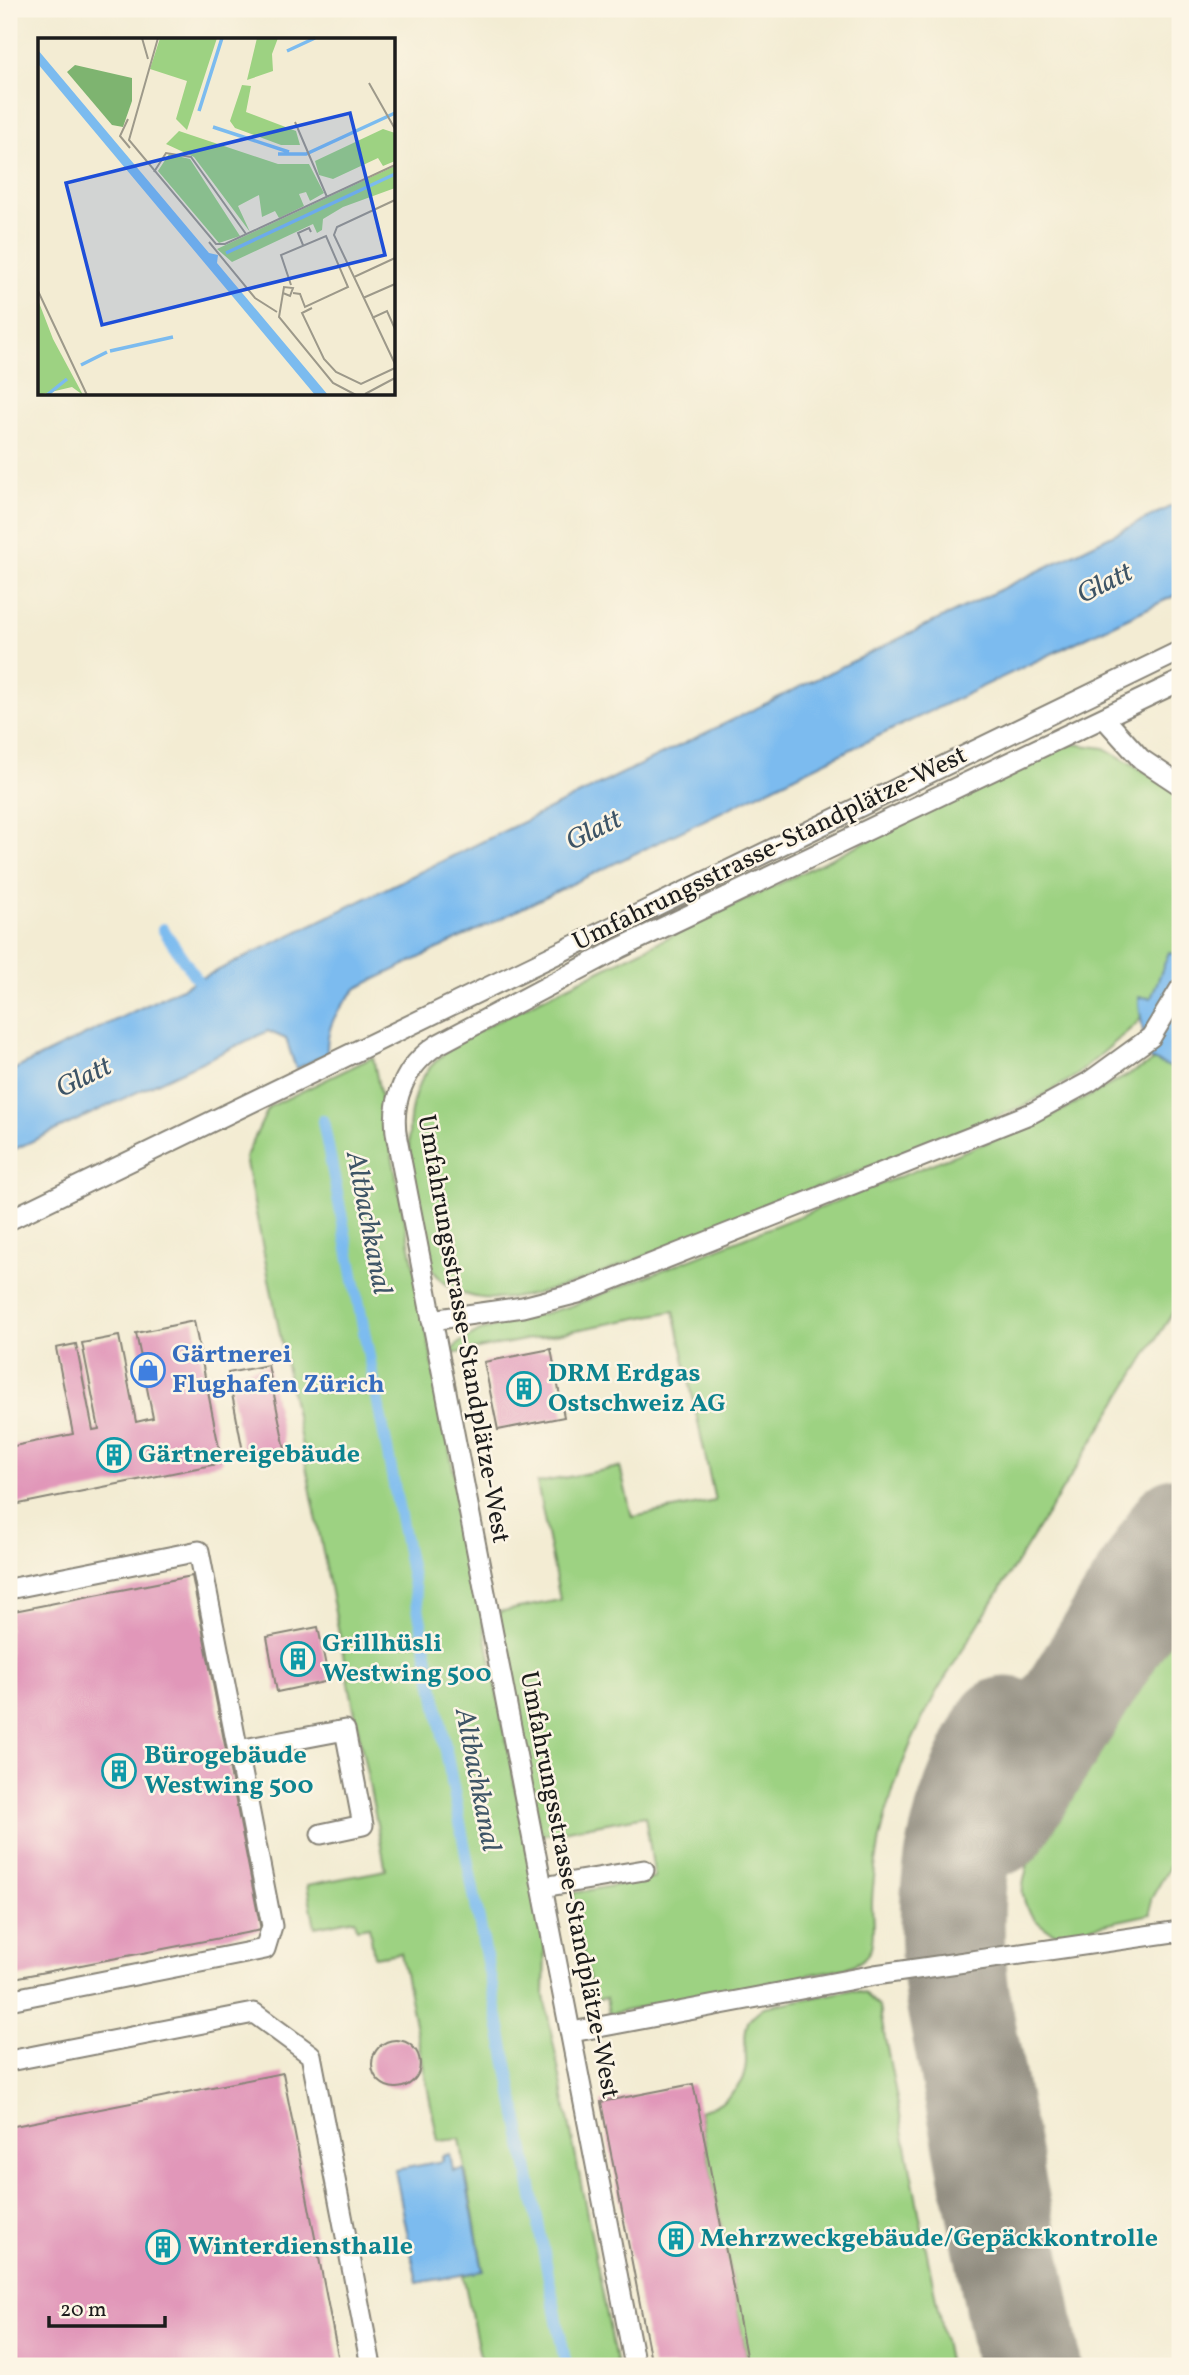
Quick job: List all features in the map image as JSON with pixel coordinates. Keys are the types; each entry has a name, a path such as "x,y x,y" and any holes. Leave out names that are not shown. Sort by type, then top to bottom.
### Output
{"lane":[{"path":"9,1220 1180,651"},
{"name":"Umfahrungsstrasse-Standplätze-West","path":"635,2366 394,1121 398,1097 405,1080 418,1060 427,1052 621,948 1180,681"},
{"path":"1104,718 1142,758 1180,785"},
{"path":"432,1320 523,1307 578,1293 1032,1113 1089,1082 1150,1037 1180,989"},
{"path":"9,1590 199,1551 272,1926 265,1949 9,2000"},
{"path":"239,1750 345,1730 363,1825 321,1834"},
{"path":"543,1886 644,1870"},
{"path":"572,2032 876,1975 1180,1931"},
{"path":"9,2061 254,2013 311,2055 371,2366"}],"green space":[{"path":"1074,744 1104,748 1180,792 1180,958 1164,987 1136,1024 1076,1076 1026,1105 595,1276 530,1295 506,1298 484,1298 463,1293 444,1283 430,1265 414,1189 409,1133 419,1084 433,1064 449,1050 504,1017 1046,754"},
{"path":"1180,1041 1180,1301 937,1691 916,1732 898,1775 879,1844 872,1895 873,1936 868,1954 848,1967 609,2014 606,1998 594,2000 573,1893 655,1878 645,1816 540,1835 498,1612 560,1600 537,1483 620,1467 632,1517 715,1501 674,1311 447,1355 459,1343 480,1331 571,1306 1046,1119 1147,1065"},
{"path":"373,1057 545,1940 544,1996 617,2366 482,2366 463,2275 483,2270 460,2139 438,2141 401,1953 374,1957 369,1926 357,1928 355,1919 315,1927 307,1885 386,1870 245,1158 269,1107"},
{"path":"1180,1598 1180,1849 1151,1899 1151,1914 1057,1934 1035,1919 1027,1908 1023,1895 1024,1880 1040,1822 1058,1783 1103,1709 1109,1712"},
{"path":"852,1990 866,1994 879,2007 949,2366 748,2366 699,2111 724,2100 742,2080 746,2062 746,2027 760,2010"}],"water":[{"name":"Glatt","path":"1180,502 1180,593 357,988 334,1018 327,1054 296,1069 286,1039 268,1031 9,1152 9,1072"},
{"path":"1169,952 1180,956 1180,1071 1147,1058 1139,1005 1139,997 1151,998"},
{"path":"450,2154 453,2171 464,2169 483,2271 417,2283 395,2170 443,2161 442,2156"}],"building":[{"path":"194,1321 222,1463 9,1506 9,1447 73,1434 56,1348 76,1344 93,1430 99,1429 82,1343 119,1336 136,1422 153,1418 136,1333"},
{"name":"DRM Erdgas Ostschweiz AG","path":"551,1349 564,1417 498,1430 484,1362"},
{"path":"268,1365 285,1449 244,1457 228,1373"},
{"name":"Bürogebäude Westwing 500","path":"192,1576 261,1930 9,1979 9,1612"},
{"name":"Grillhüsli Westwing 500","path":"318,1627 329,1681 277,1692 267,1637"},
{"path":"396,2040 413,2047 420,2064 413,2081 396,2088 379,2081 372,2064 379,2047"},
{"name":"Winterdiensthalle","path":"283,2073 340,2366 9,2366 9,2127"},
{"name":"Mehrzweckgebäude/Gepäckkontrolle","path":"693,2084 748,2366 652,2366 601,2102"}],"waterway":[{"path":"163,929 206,993"},
{"name":"Altbachkanal","path":"323,1121 566,2366"}],"taxiway":[{"path":"997,1823 1180,1529"},
{"path":"1006,1729 975,1794 965,1826 953,1889 953,1957 957,1994 1029,2366"}],"place":[{"name":"Gärtnerei Flughafen Zürich","path":"148,1370"},
{"name":"DRM Erdgas Ostschweiz AG","path":"524,1389"},
{"name":"Gärtnereigebäude","path":"114,1455"},
{"name":"Grillhüsli Westwing 500","path":"298,1659"},
{"name":"Bürogebäude Westwing 500","path":"119,1771"},
{"name":"Mehrzweckgebäude/Gepäckkontrolle","path":"676,2239"},
{"name":"Winterdiensthalle","path":"163,2247"}]}
